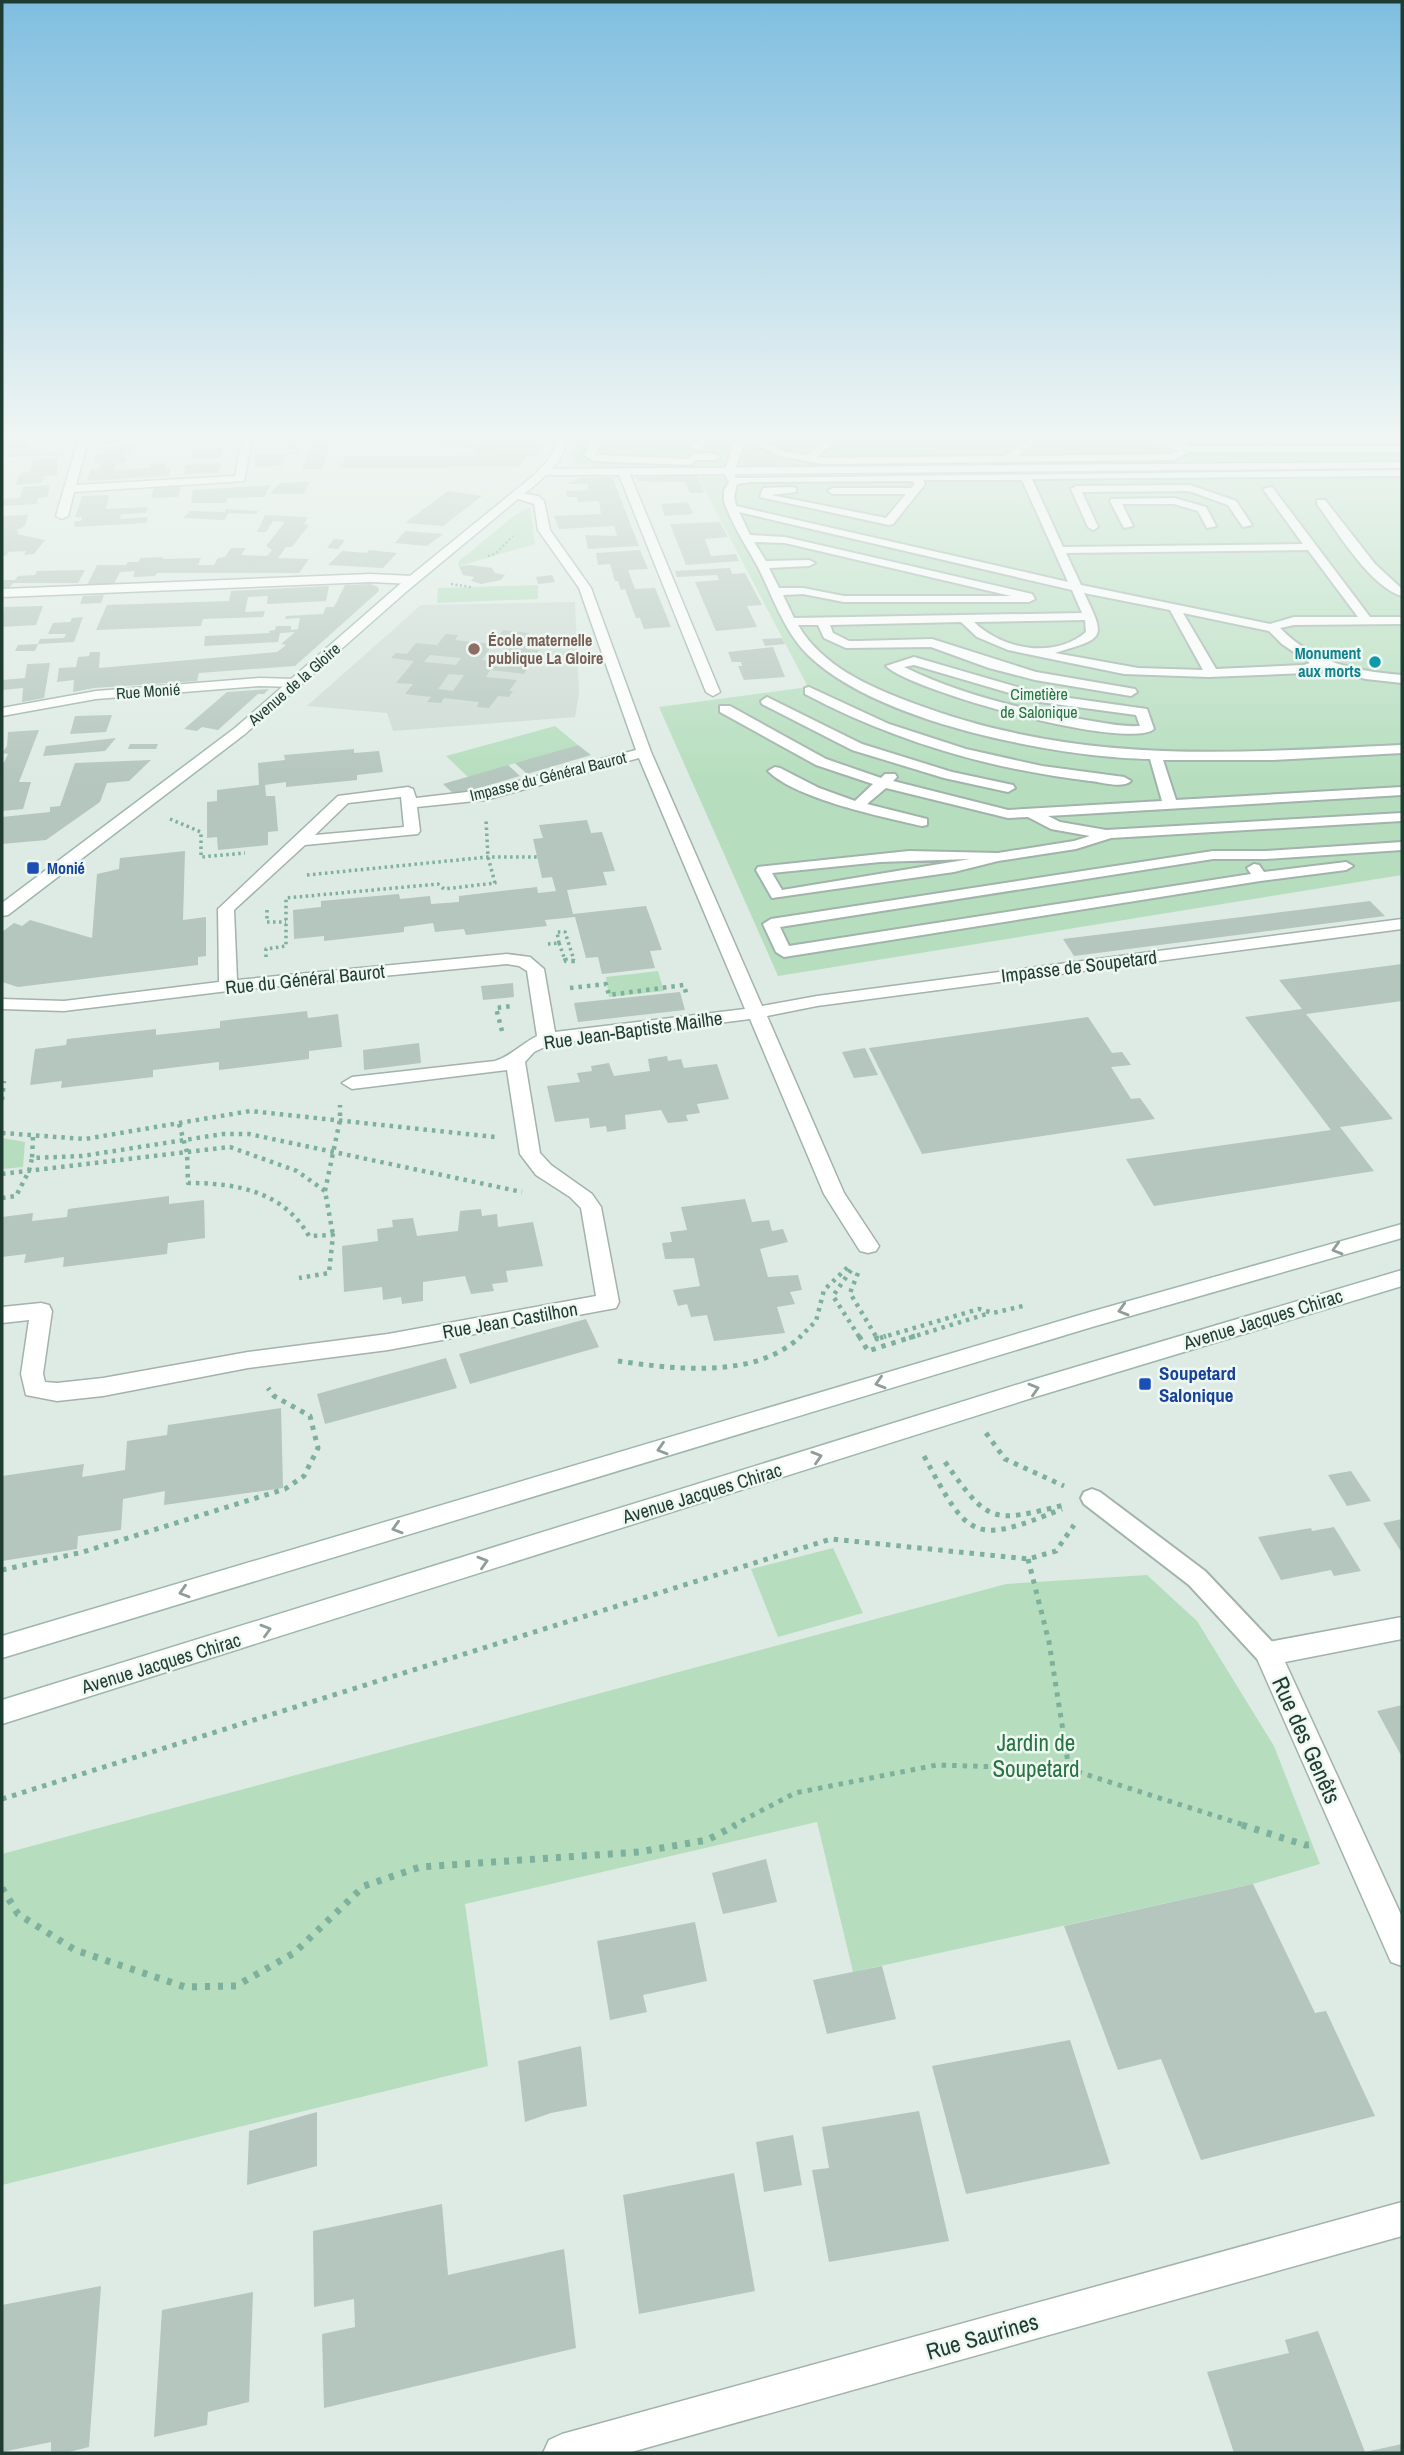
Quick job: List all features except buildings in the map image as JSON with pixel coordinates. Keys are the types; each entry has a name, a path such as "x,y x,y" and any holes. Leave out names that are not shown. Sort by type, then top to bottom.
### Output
{"street":[{"name":"Avenue de la Gloire","path":"2,911 240,731 447,552"},
{"path":"559,552 585,588 644,752 834,1194 868,1246"},
{"path":"656,552 713,692"},
{"path":"2,593 370,578 413,580"},
{"name":"Rue Monié","path":"2,712 96,695 259,682 296,683"},
{"name":"Impasse du Général Baurot","path":"228,986 226,909 343,799 408,792 410,803 485,795 644,752"},
{"path":"296,845 412,831 410,803"},
{"name":"Impasse de Soupetard","path":"755,1013 817,1001 1402,924"},
{"name":"Rue du Général Baurot","path":"2,1004 64,1006 228,986 507,959 524,961 535,969 547,1039"},
{"name":"Rue Jean-Baptiste Mailhe","path":"352,1083 497,1067 515,1061 527,1048 547,1039 755,1013"},
{"name":"Rue Jean Castilhon","path":"2,1315 41,1311 32,1374 34,1390 57,1392 142,1381 248,1360 387,1342 608,1302 591,1208 583,1196 537,1166 530,1154 515,1061"},
{"path":"2,1647 1090,1320 1402,1231"},
{"name":"Avenue Jacques Chirac","path":"2,1712 1032,1389 1402,1278"},
{"name":"Rue des Genêts","path":"1402,1628 1268,1654 1402,1951"},
{"name":"Rue Saurines","path":"562,2453 1402,2219"}],"lane":[{"path":"755,552 808,648 831,668 868,689 951,722 1008,737 1070,748 1156,758 1222,758 1402,749"},
{"path":"776,592 803,591 844,599 1029,599 1028,596 835,552"},
{"path":"921,552 1175,609 1273,628 1299,654 1319,663 1371,676 1402,679"},
{"path":"1041,654 1084,640 1092,633 1093,624 1059,552"},
{"path":"1315,552 1366,620"},
{"path":"1360,552 1394,591 1402,593"},
{"path":"762,565 809,563"},
{"path":"1175,609 1211,672"},
{"path":"792,622 1089,616"},
{"path":"965,618 987,639 1041,654 1121,669 1153,673 1211,672 1306,669 1319,663"},
{"path":"1273,628 1277,624 1294,621 1402,620"},
{"path":"823,622 828,635 846,644 932,643 993,665 1035,676 1131,692"},
{"path":"923,663 1040,698 1142,712 1147,729 1140,731 1113,728 1002,709 924,683 892,666 923,663"},
{"path":"809,691 842,710 927,744 1043,771 1124,781"},
{"path":"767,701 857,747 906,763 1008,788"},
{"path":"725,709 821,762 883,783 1008,814 1402,791"},
{"path":"857,806 951,722"},
{"path":"1156,758 1170,804"},
{"path":"775,771 814,791 857,806 922,822"},
{"path":"1032,814 1056,826 1109,834"},
{"path":"998,857 962,854 899,856 764,870 777,895 954,868 998,857 1042,852 1109,834 1402,817"},
{"path":"1224,827 1260,877"},
{"path":"1346,866 1260,877 784,952 771,924 1213,855 1402,846"},
{"path":"1092,1498 1197,1578 1268,1654"}],"path":[{"path":"442,585 465,583 471,587"},
{"path":"267,982 266,949 286,946 286,898 438,884 444,889 495,883 488,857 485,795"},
{"path":"163,818 201,832 201,857 296,845"},
{"path":"257,881 488,857 537,857"},
{"path":"557,932 565,932 575,961 566,961 559,943 557,932"},
{"path":"540,945 559,943"},
{"path":"539,991 606,984 609,995 664,987"},
{"path":"496,1008 503,1034"},
{"path":"2,1100 4,1081"},
{"path":"299,1278 329,1273 333,1235 326,1191 340,1120 340,1085 352,1083"},
{"path":"2,1133 85,1139 250,1111 505,1138 527,1136"},
{"path":"179,1124 187,1152 188,1183 222,1182 266,1196 288,1206 303,1221 309,1236 333,1235"},
{"path":"32,1158 82,1156 223,1133 249,1134 526,1193"},
{"path":"2,1198 16,1196 29,1171 33,1137"},
{"path":"2,1174 230,1147 297,1171 326,1191"},
{"path":"868,1246 850,1293 877,1339 979,1309 993,1312"},
{"path":"618,1361 661,1368 706,1368 766,1359 797,1343 817,1321 823,1291 868,1246"},
{"path":"832,1296 868,1351 993,1312 1033,1303"},
{"path":"2,1570 83,1552 285,1489 304,1476 318,1448 310,1416 274,1396 248,1360"},
{"path":"986,1433 1005,1459 1092,1498"},
{"path":"923,1455 958,1514 973,1526 989,1532 1012,1528 1092,1498"},
{"path":"945,1462 970,1499 982,1511 1002,1519 1092,1498"},
{"path":"2,1799 831,1539 1028,1559 1056,1551 1092,1498"},
{"path":"1028,1559 1049,1642 1069,1769"},
{"path":"2,1888 18,1914 75,1950 185,1987 236,1986 295,1953 364,1886 421,1867 639,1852 707,1840 795,1793 937,1765 1069,1769 1305,1845 1352,1839"}],"shaded area":[{"name":"École maternelle publique La Gloire","path":"575,602 579,694 575,717 393,731 387,713 307,706 421,605"}],"green space":[{"path":"471,552 509,552 459,566 458,562"},
{"name":"Cimetière de Salonique","path":"737,552 1402,552 1402,875 778,976 659,707 808,687"},
{"path":"538,585 538,599 437,603 438,588"},
{"path":"555,726 578,745 468,777 446,756"},
{"path":"658,971 664,991 609,997 606,977"},
{"path":"2,1138 25,1142 23,1167 2,1169"},
{"path":"833,1548 863,1613 778,1637 751,1569"},
{"name":"Jardin de Soupetard","path":"1147,1575 1197,1621 1274,1746 1320,1864 1253,1884 853,1972 817,1822 465,1904 488,2066 2,2185 2,1854 1006,1584"}],"place":[{"name":"École maternelle publique La Gloire","path":"474,649"},
{"name":"Monument aux morts","path":"1375,662"},
{"name":"Monié","path":"33,868"},
{"name":"Soupetard Salonique","path":"1145,1384"}]}
